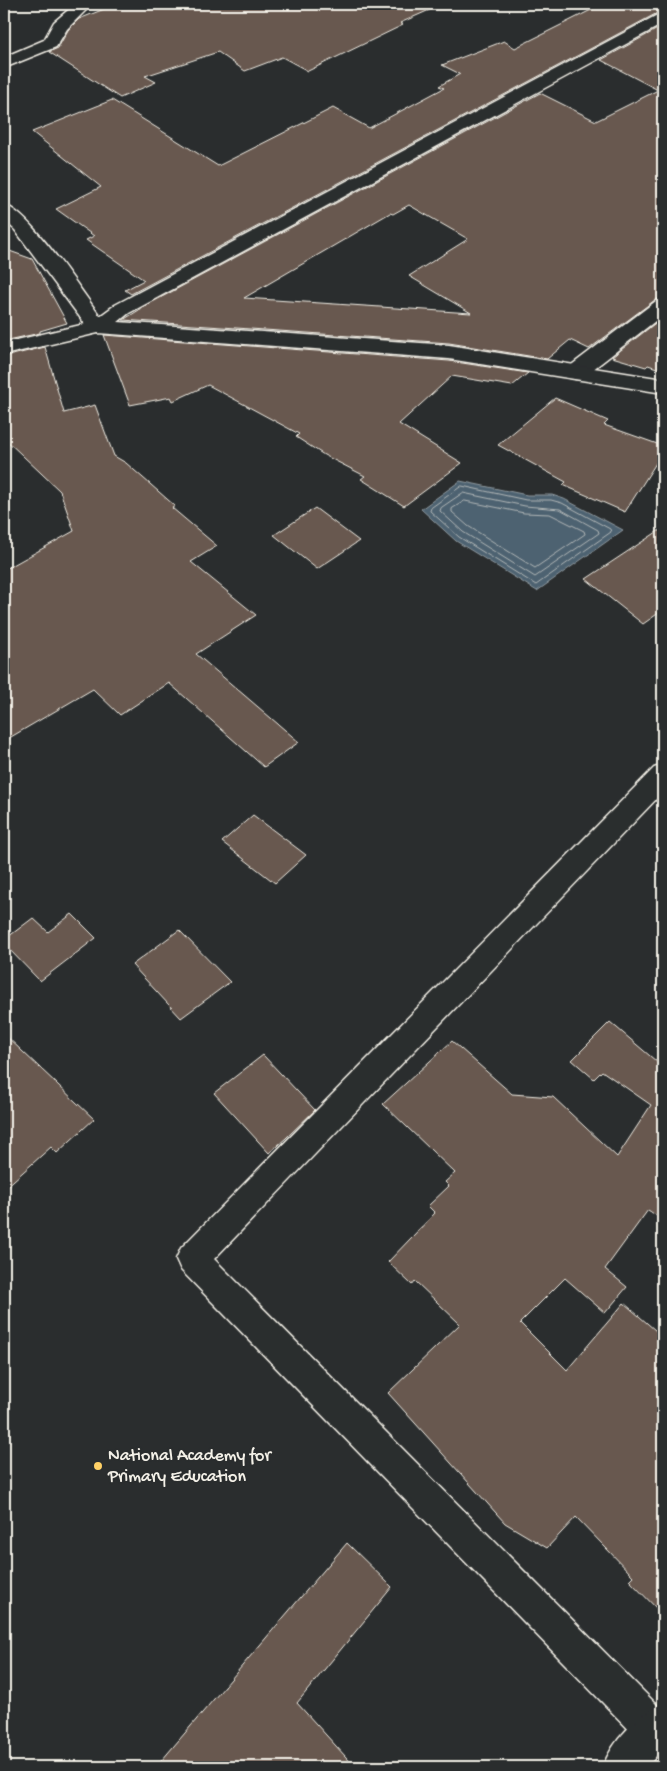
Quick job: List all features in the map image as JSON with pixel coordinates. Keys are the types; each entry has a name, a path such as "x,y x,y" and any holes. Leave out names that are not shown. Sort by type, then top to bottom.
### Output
{"street":[{"path":"4,63 50,43 60,26 82,6 80,4"},
{"path":"98,327 122,309 663,17"},
{"path":"4,211 22,226 98,327"},
{"path":"576,372 663,305"},
{"path":"4,349 98,327 449,352 663,386"},
{"path":"622,1767 658,1726 192,1259 663,775"}],"water":[{"path":"460,481 527,495 552,495 564,499 623,530 537,591 456,541 421,509"}],"building":[{"path":"117,4 443,4 400,23 403,25 308,71 282,57 245,71 218,52 145,76 156,82 120,98 49,52 58,48 68,30 79,19"},
{"path":"603,4 663,4 663,10 131,294 125,290 144,280 86,240 94,236 56,209 101,187 32,132 112,100 218,166 333,108 369,128 444,88 439,86 460,74 442,65 504,41 515,48"},
{"path":"663,26 663,297 655,300 589,349 570,340 547,359 449,343 123,320 147,305 540,93 596,121 658,90 601,60","holes":["409,205 468,239 409,276 471,313 244,298 390,213 393,214"]},
{"path":"4,249 32,259 67,323 40,331 40,333 4,341"},
{"path":"663,317 663,370 612,357"},
{"path":"104,335 449,361 528,373 512,386 452,376 399,424 462,463 404,506 361,479 365,476 324,455 296,437 299,434 208,385 173,401 171,397 130,405"},
{"path":"45,347 64,413 95,405 114,456 126,463 175,506 172,508 217,546 191,562 256,615 196,654 299,742 264,767 169,683 120,715 93,689 4,741 4,570 74,531 60,491 4,438 4,357"},
{"path":"555,398 608,421 604,425 663,446 663,452 625,512 563,485 566,482 498,445"},
{"path":"315,508 359,541 317,569 274,535"},
{"path":"663,528 663,610 643,624 586,579"},
{"path":"253,815 306,855 275,883 222,842"},
{"path":"72,914 96,938 40,981 4,944 4,940 33,918 48,932"},
{"path":"179,930 230,982 181,1018 132,965"},
{"path":"610,1022 663,1067 663,1220 648,1210 605,1269 627,1287 605,1313 565,1278 520,1323 567,1370 624,1303 663,1337 663,1615 629,1580 633,1576 576,1517 547,1548 505,1523 388,1393 460,1324 415,1281 412,1285 388,1262 435,1213 428,1206 449,1186 445,1182 455,1173 383,1104 452,1041 512,1094 553,1097 617,1157 651,1105 602,1071 594,1079 572,1060"},
{"path":"4,1034 94,1119 57,1153 51,1147 4,1189"},
{"path":"263,1055 315,1110 269,1153 214,1093"},
{"path":"347,1543 392,1587 297,1703 355,1767 156,1767"}],"place":[{"name":"National Academy for Primary Education","path":"98,1466"}]}
